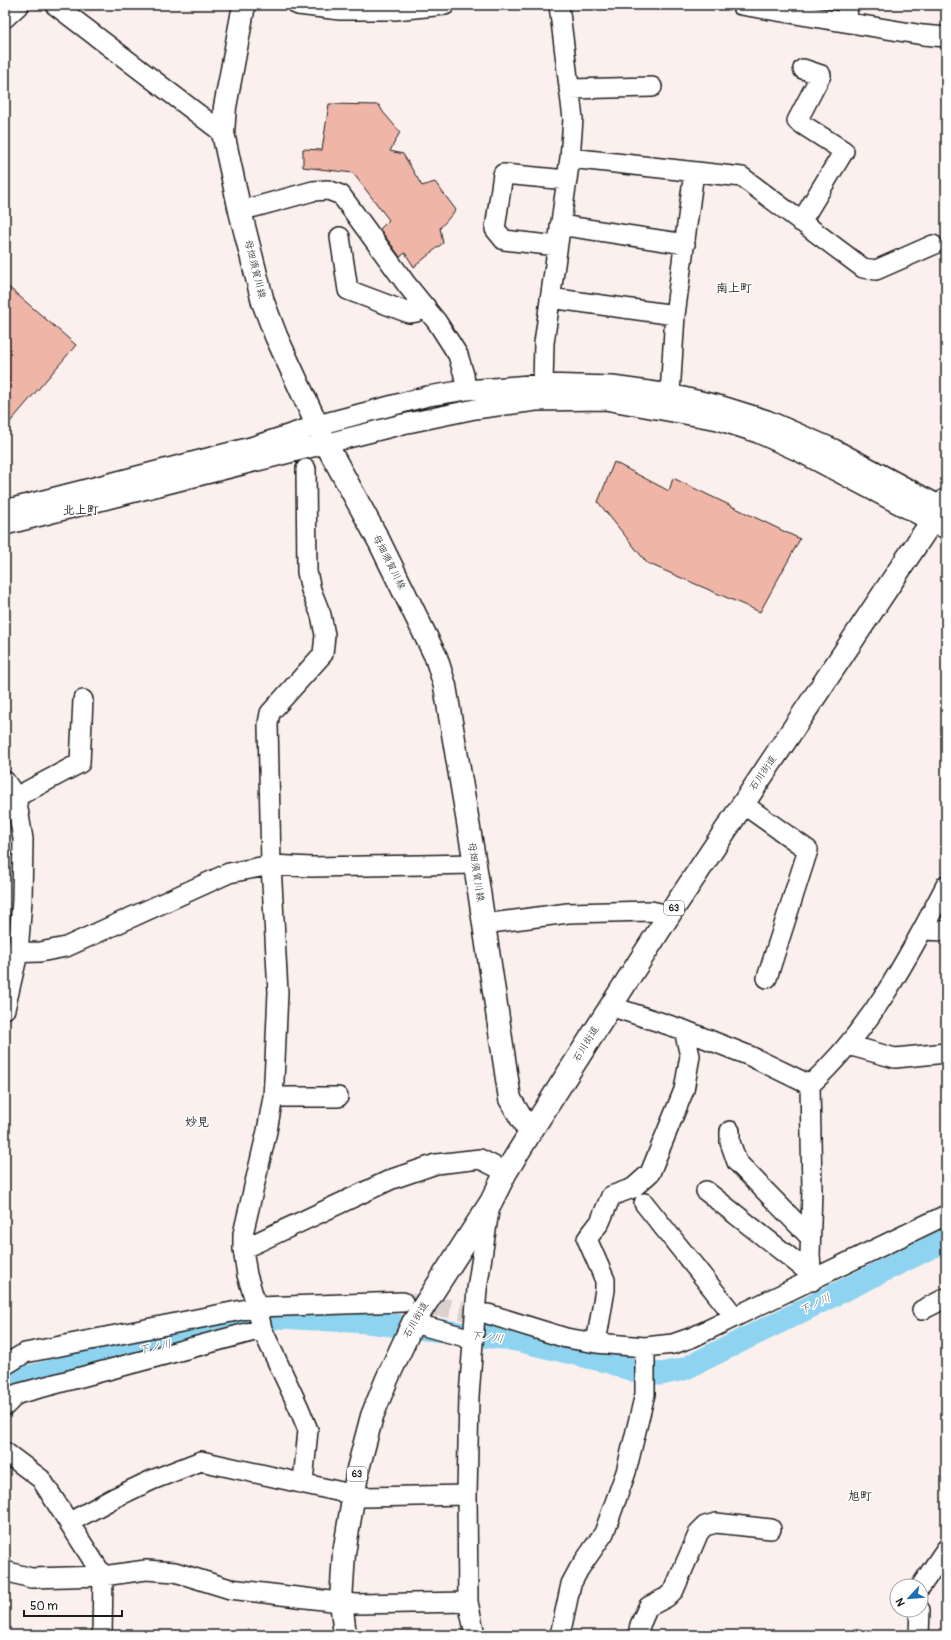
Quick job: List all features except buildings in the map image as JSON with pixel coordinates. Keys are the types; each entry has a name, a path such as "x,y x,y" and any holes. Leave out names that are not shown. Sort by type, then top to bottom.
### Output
{"main road":[{"name":"母畑須賀川線","path":"244,5 225,107 223,133 240,211 263,302 276,336 323,436 379,542 436,657 445,686 475,864 510,1099 530,1133"},
{"name":"石川街道","path":"345,1635 341,1601 344,1553 358,1470 372,1416 387,1379 413,1323 491,1202 506,1172 530,1133 669,914 942,513"}],"street":[{"path":"5,18 19,5"},
{"path":"55,5 223,133"},
{"path":"298,5 340,10 395,10 445,5"},
{"path":"543,384 544,343 570,158 572,119 559,5"},
{"path":"741,5 847,13 923,34 946,37"},
{"path":"801,222 844,151 797,121 821,75 803,69"},
{"path":"569,89 652,87"},
{"path":"570,158 742,177 863,268 876,270 933,245"},
{"path":"670,394 675,314 694,172"},
{"path":"557,246 504,240 495,229 503,174 567,180"},
{"path":"240,211 313,191 328,190 341,195 426,307 458,355 464,375 466,390"},
{"path":"560,225 684,244"},
{"path":"340,237 348,290 409,313 416,312 426,307"},
{"path":"550,298 675,314"},
{"path":"5,510 251,447 323,436 428,396 466,390 543,384 612,386 670,394 722,406 767,420 834,449 942,513"},
{"path":"5,525 323,436 368,426 403,424 475,409 536,401 582,400 605,400 710,419 758,433 942,513"},
{"path":"303,1482 308,1430 278,1361 262,1329 257,1306 247,1275 243,1249 243,1234 268,1131 273,1097 278,992 271,865 268,724 270,714 323,654 325,635 321,615 311,590 307,572 306,469"},
{"path":"16,797 80,763 83,700"},
{"path":"5,782 16,797 23,839 22,900 11,953 5,1009"},
{"path":"743,804 808,850 767,978"},
{"path":"11,953 40,952 66,947 229,873 271,865 312,867 475,864"},
{"path":"812,1277 810,1255 812,1190 810,1085 832,1065 880,1002 923,930 946,885"},
{"path":"484,924 568,913 651,911 669,914"},
{"path":"923,930 946,931"},
{"path":"610,1006 684,1030 750,1056 810,1085"},
{"path":"596,1343 605,1290 605,1280 587,1239 600,1222 611,1196 633,1188 650,1173 684,1090 690,1056 684,1030"},
{"path":"848,1045 895,1058 946,1053"},
{"path":"273,1097 338,1097"},
{"path":"730,1131 730,1142 737,1162 810,1237"},
{"path":"243,1249 392,1178 436,1164 480,1159 506,1172"},
{"path":"706,1191 812,1277"},
{"path":"475,1635 468,1602 467,1495 469,1396 477,1289 491,1202"},
{"path":"644,1203 736,1318"},
{"path":"488,1314 566,1338 596,1343 645,1347 673,1344 736,1318 812,1277 946,1215"},
{"path":"922,1310 946,1298"},
{"path":"5,1365 25,1354 257,1306 403,1302"},
{"path":"413,1323 465,1337 473,1342"},
{"path":"5,1406 17,1394 262,1329"},
{"path":"560,1635 571,1584 579,1569 604,1533 626,1472 645,1394 645,1347"},
{"path":"5,1452 41,1479 70,1522 103,1576 102,1635"},
{"path":"70,1522 114,1498 152,1480 201,1461 303,1482 364,1497 467,1495"},
{"path":"638,1635 640,1625 648,1607 667,1597 674,1590 699,1532 706,1526 716,1523 771,1529"},
{"path":"926,1578 946,1549"},
{"path":"5,1571 32,1578 103,1576 146,1570 175,1572 230,1589 341,1601 356,1604 468,1602"},
{"path":"919,1635 920,1618"}],"waterway":[{"name":"下ノ川","path":"5,1391 28,1377 121,1353 279,1317 367,1322 517,1340 609,1362 633,1370 661,1374 684,1369 946,1240"}],"tunnel":[{"path":"403,1302 488,1314"}],"district":[{"name":"南上町","path":"734,288"},
{"name":"北上町","path":"81,510"},
{"name":"妙見","path":"197,1122"},
{"name":"旭町","path":"860,1496"}]}
